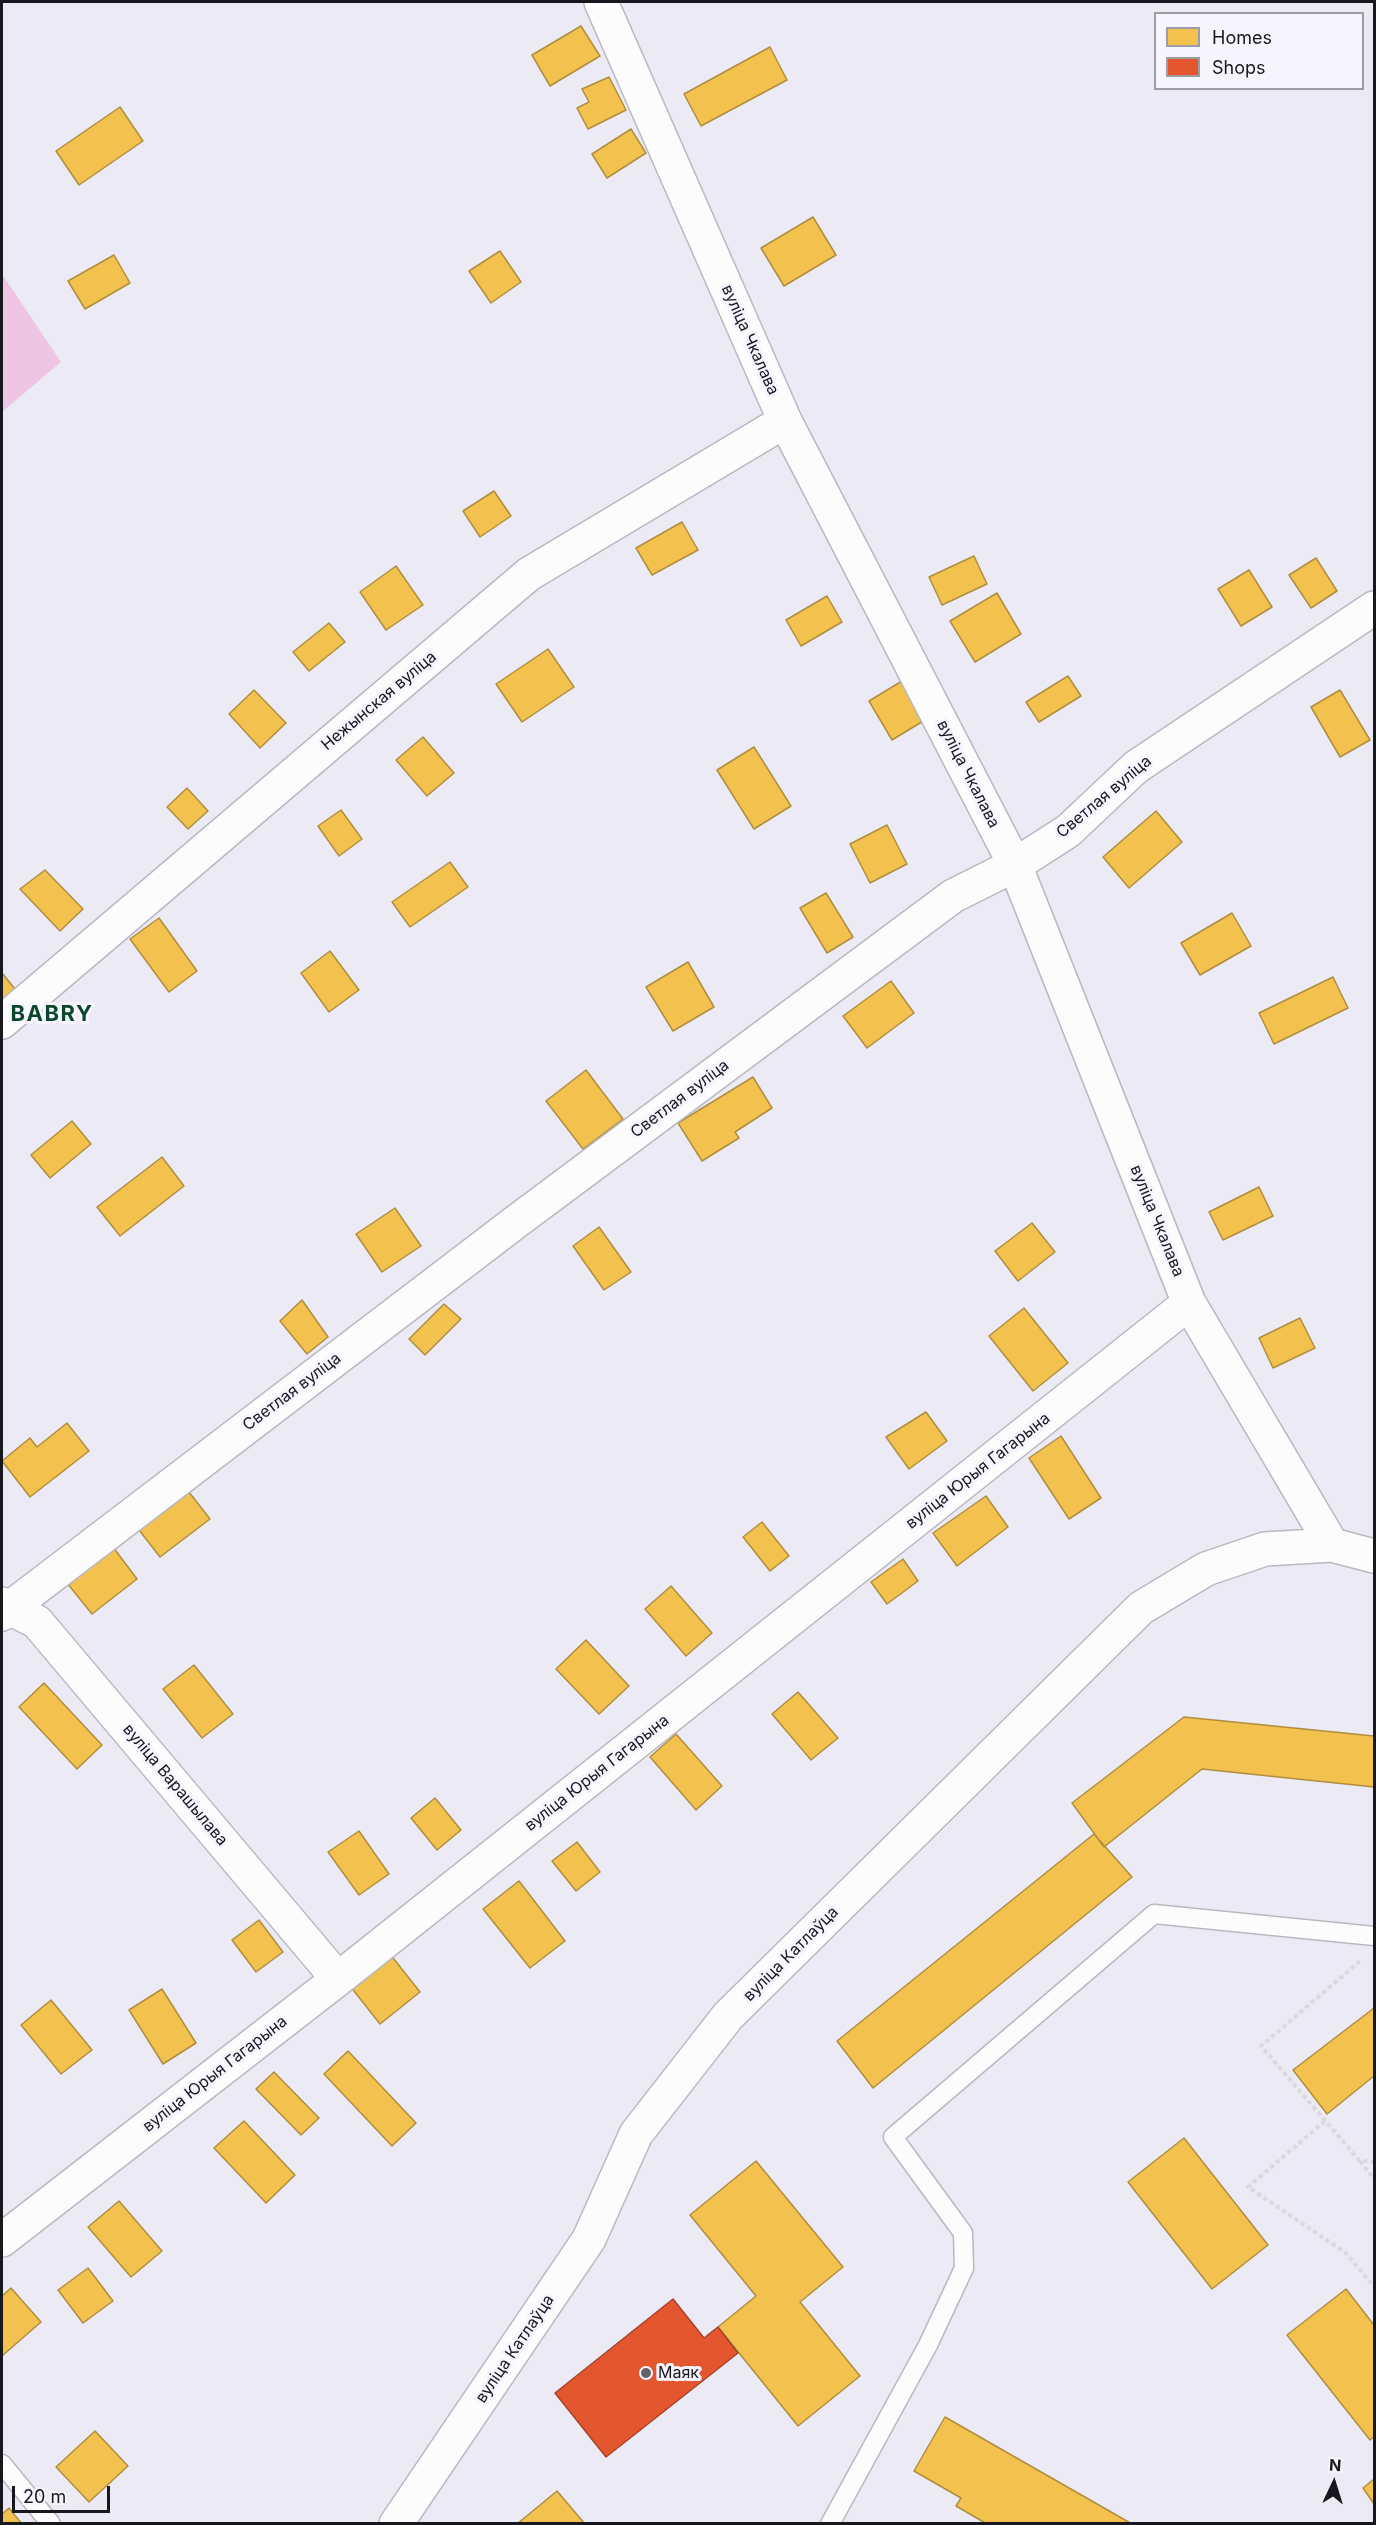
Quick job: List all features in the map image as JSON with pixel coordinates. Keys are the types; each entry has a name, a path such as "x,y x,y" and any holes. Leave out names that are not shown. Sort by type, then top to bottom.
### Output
{"street":[{"name":"вуліца Чкалава","path":"601,2 785,421 1015,865 1189,1303 1332,1545"},
{"name":"Нежынская вуліца","path":"2,1022 529,574 785,421"},
{"name":"Светлая вуліца","path":"4,1609 517,1221 953,896 1015,865 1068,831 1137,767 1374,608"},
{"name":"вуліца Юрыя Гагарына","path":"2,2240 338,1979 1189,1303"},
{"name":"вуліца Катлаўца","path":"396,2523 589,2239 636,2134 728,2016 1141,1608 1206,1569 1265,1549 1332,1545 1374,1557"},
{"name":"вуліца Варашылава","path":"4,1609 37,1622 338,1979"}],"lane":[{"path":"830,2523 928,2345 964,2268 963,2232 893,2137 1154,1914 1374,1936"},
{"path":"2,2464 51,2523"}],"path":[{"path":"1366,1956 1261,2046 1374,2179"},
{"path":"1325,2121 1248,2187 1346,2253 1374,2287"},
{"path":"1359,2160 1374,2162"}],"shaded area":[{"path":"2,274 61,362 2,412"}],"building: Homes":[{"path":"581,26 600,56 550,86 532,55"},
{"path":"770,47 787,80 701,126 684,94"},
{"path":"609,77 626,110 588,129 577,108 589,102 582,89"},
{"path":"120,107 143,141 79,185 56,151"},
{"path":"631,129 646,153 607,178 592,154"},
{"path":"813,217 836,255 784,286 761,248"},
{"path":"500,251 521,282 491,303 469,271"},
{"path":"114,255 130,283 85,309 68,281"},
{"path":"494,491 511,516 480,537 463,511"},
{"path":"682,522 698,550 652,575 636,548"},
{"path":"974,556 987,584 942,605 929,577"},
{"path":"1316,558 1337,591 1311,608 1289,575"},
{"path":"396,566 423,605 386,630 360,592"},
{"path":"1249,570 1272,607 1241,626 1218,589"},
{"path":"997,593 1021,634 975,662 950,621"},
{"path":"827,596 842,622 801,646 786,620"},
{"path":"329,623 345,642 309,671 293,652"},
{"path":"548,649 574,687 522,722 496,684"},
{"path":"1068,676 1081,696 1039,722 1026,702"},
{"path":"902,681 925,720 892,740 869,701"},
{"path":"254,690 286,723 260,748 229,714"},
{"path":"1340,690 1370,740 1340,757 1311,707"},
{"path":"423,737 454,773 427,796 396,760"},
{"path":"754,747 791,806 754,829 717,770"},
{"path":"187,788 208,811 188,829 167,807"},
{"path":"341,810 362,839 339,856 318,826"},
{"path":"1156,811 1182,842 1129,888 1103,857"},
{"path":"887,825 907,864 870,883 850,844"},
{"path":"450,862 468,887 410,927 392,902"},
{"path":"45,870 83,909 60,931 20,889"},
{"path":"826,893 853,937 827,953 800,908"},
{"path":"1232,913 1251,946 1200,975 1181,943"},
{"path":"159,918 197,971 169,992 130,939"},
{"path":"330,951 359,990 329,1012 301,973"},
{"path":"688,962 714,1007 673,1031 646,987"},
{"path":"2,973 15,989 2,1000"},
{"path":"1333,977 1348,1008 1274,1044 1259,1013"},
{"path":"891,981 914,1013 867,1048 843,1016"},
{"path":"586,1070 623,1119 583,1149 546,1101"},
{"path":"753,1077 772,1108 735,1132 739,1138 702,1161 678,1123"},
{"path":"72,1121 91,1144 50,1178 31,1155"},
{"path":"162,1157 184,1186 120,1236 97,1207"},
{"path":"1259,1187 1273,1216 1223,1240 1209,1212"},
{"path":"395,1208 421,1246 382,1272 356,1234"},
{"path":"1032,1223 1055,1252 1018,1281 995,1251"},
{"path":"599,1227 631,1272 604,1290 573,1246"},
{"path":"302,1300 328,1337 307,1354 280,1321"},
{"path":"444,1304 461,1319 425,1355 409,1339"},
{"path":"1024,1308 1068,1363 1033,1391 989,1336"},
{"path":"1300,1318 1315,1348 1273,1368 1259,1338"},
{"path":"926,1412 947,1441 909,1469 886,1437"},
{"path":"67,1423 89,1451 30,1497 2,1461 30,1438 37,1447"},
{"path":"1061,1436 1101,1498 1069,1519 1029,1458"},
{"path":"189,1492 210,1519 160,1557 139,1530"},
{"path":"986,1496 1008,1527 957,1566 933,1533"},
{"path":"762,1522 789,1556 770,1571 743,1537"},
{"path":"113,1547 137,1579 92,1614 67,1583"},
{"path":"903,1559 918,1581 887,1604 871,1582"},
{"path":"671,1586 712,1633 686,1656 645,1609"},
{"path":"586,1640 629,1686 599,1714 556,1669"},
{"path":"194,1665 233,1714 202,1738 163,1689"},
{"path":"44,1683 102,1745 77,1769 19,1707"},
{"path":"798,1692 838,1738 811,1760 772,1714"},
{"path":"1184,1717 1374,1736 1374,1787 1202,1769 1104,1847 1072,1803"},
{"path":"676,1734 722,1786 696,1810 650,1757"},
{"path":"435,1798 461,1830 437,1850 411,1818"},
{"path":"359,1831 389,1874 359,1895 328,1852"},
{"path":"1094,1834 1132,1877 873,2088 837,2041"},
{"path":"577,1842 600,1872 576,1891 552,1861"},
{"path":"519,1881 565,1941 530,1968 483,1909"},
{"path":"259,1920 283,1952 256,1972 232,1940"},
{"path":"390,1954 420,1992 380,2024 350,1986"},
{"path":"162,1989 196,2043 163,2064 129,2010"},
{"path":"51,2000 92,2050 61,2074 21,2025"},
{"path":"1374,2008 1374,2076 1327,2114 1293,2070"},
{"path":"348,2051 416,2123 392,2146 324,2074"},
{"path":"274,2072 319,2118 301,2135 256,2089"},
{"path":"244,2121 295,2175 266,2203 214,2148"},
{"path":"1184,2138 1268,2245 1212,2289 1128,2182"},
{"path":"756,2161 843,2267 800,2302 860,2376 798,2426 718,2327 756,2296 690,2215"},
{"path":"119,2201 162,2251 131,2277 88,2227"},
{"path":"88,2268 113,2301 83,2323 58,2290"},
{"path":"11,2288 41,2322 2,2356 2,2296"},
{"path":"1346,2289 1374,2325 1374,2437 1370,2440 1287,2335"},
{"path":"945,2417 1132,2524 987,2524 956,2506 961,2498 914,2471"},
{"path":"95,2431 128,2466 89,2502 56,2467"},
{"path":"1374,2479 1374,2504 1363,2488"},
{"path":"557,2491 585,2524 517,2524"},
{"path":"9,2508 22,2524 2,2524 2,2514"}],"building: Shops":[{"name":"Маяк","path":"673,2299 704,2338 718,2327 738,2353 606,2457 555,2393"}],"place":[{"name":"Маяк","path":"646,2373"}],"district":[{"name":"BABRY","path":"52,1014"}]}
